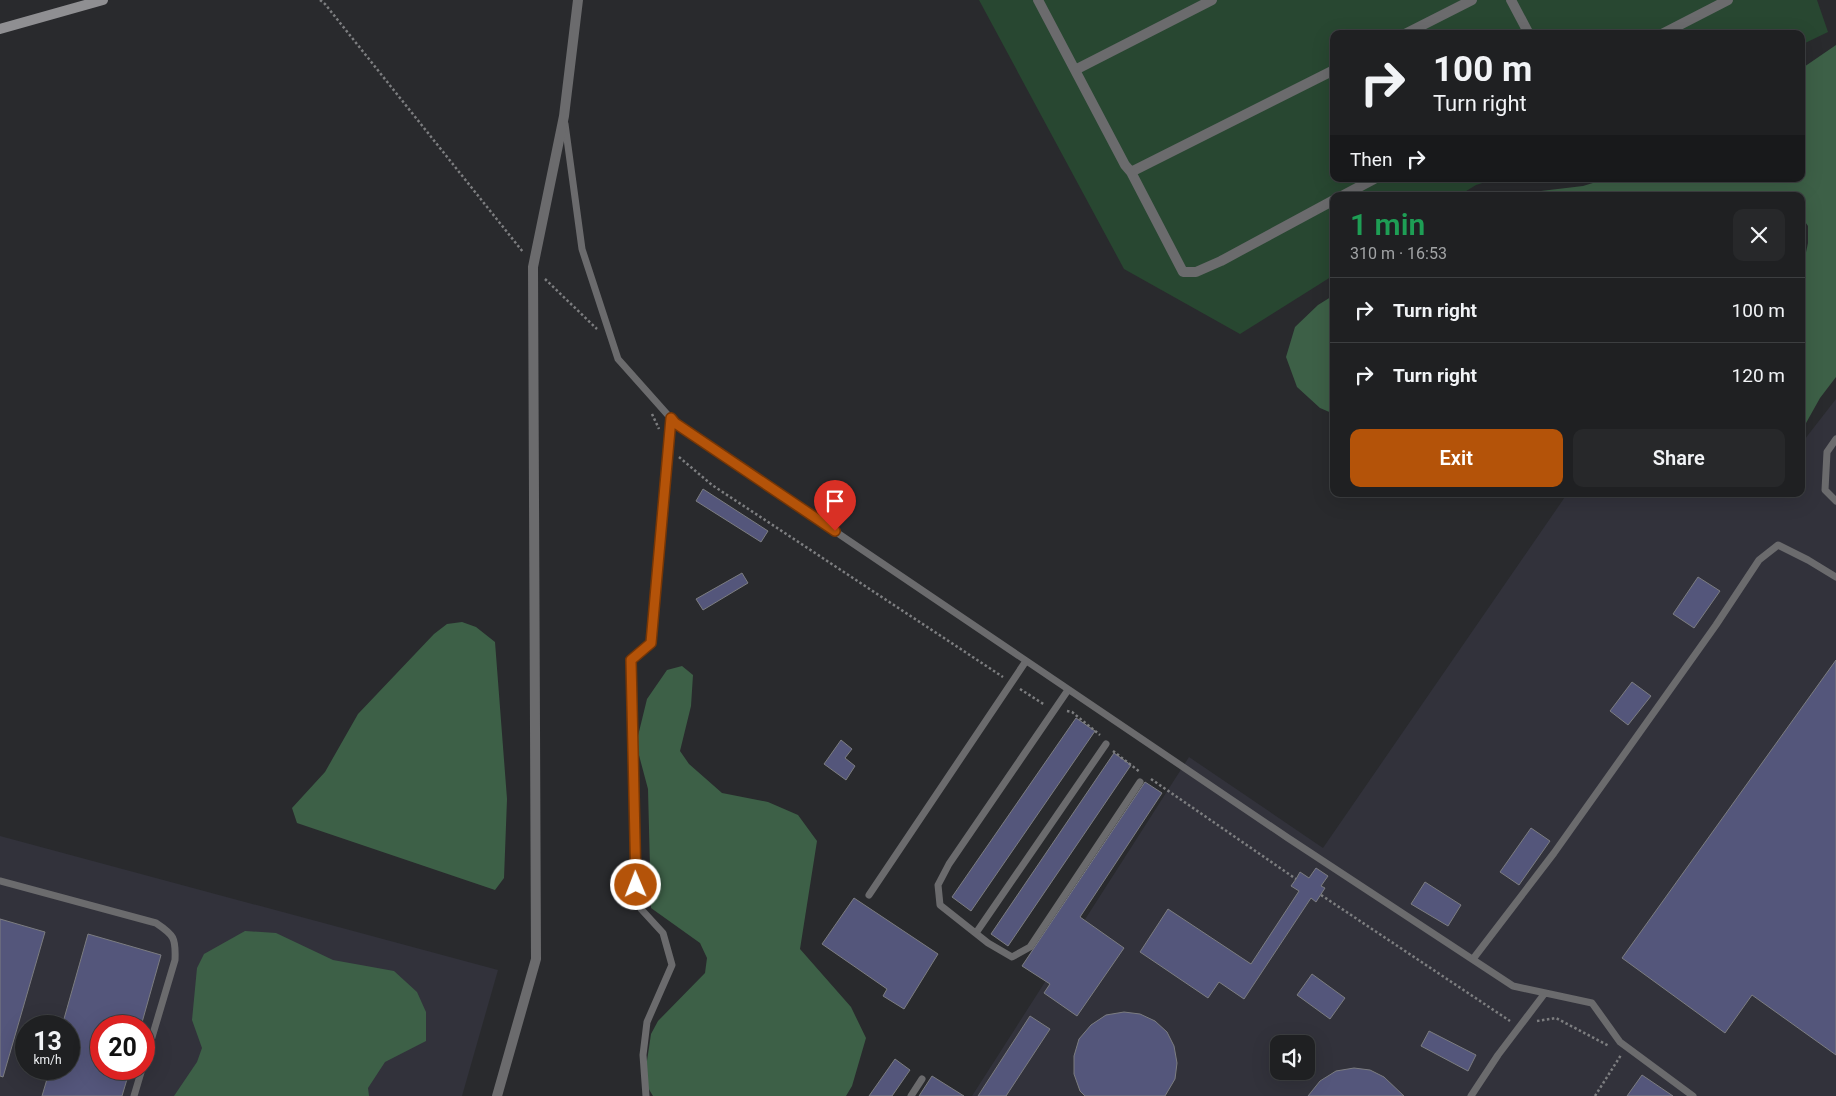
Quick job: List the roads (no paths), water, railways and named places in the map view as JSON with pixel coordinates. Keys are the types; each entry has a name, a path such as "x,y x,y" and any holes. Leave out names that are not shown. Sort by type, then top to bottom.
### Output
{"main road":[{"path":"0,29 72,4 103,0"}],"street":[{"path":"497,1096 536,959 533,267 564,116 578,0"},
{"path":"1038,0 1125,165 1132,172 1183,272 1196,272 1221,261 1330,202"},
{"path":"1075,70 1212,0"},
{"path":"1413,30 1472,0"},
{"path":"1511,0 1527,30"},
{"path":"1670,30 1728,0"},
{"path":"1132,172 1330,72"},
{"path":"1350,192 1368,182"}],"lane":[{"path":"564,116 582,249 618,359 675,423 1288,838 1513,986 1592,1003 1620,1042 1692,1096"},
{"path":"646,1096 643,1055 647,1022 672,965 663,933 641,909 636,885 631,660 651,643 671,418"},
{"path":"1836,439 1828,452 1825,490 1836,501"},
{"path":"1473,959 1554,852 1716,625 1759,560 1778,545 1836,577"},
{"path":"869,895 1026,661"},
{"path":"1068,690 949,864 938,885 940,905 988,943 1012,957 1030,947 1140,782"},
{"path":"976,933 1106,744"},
{"path":"0,881 156,923 171,933 176,944 175,960 155,1027"},
{"path":"1471,1096 1498,1055 1545,992"},
{"path":"911,1096 922,1079"},
{"path":"134,1096 139,1080"}]}
